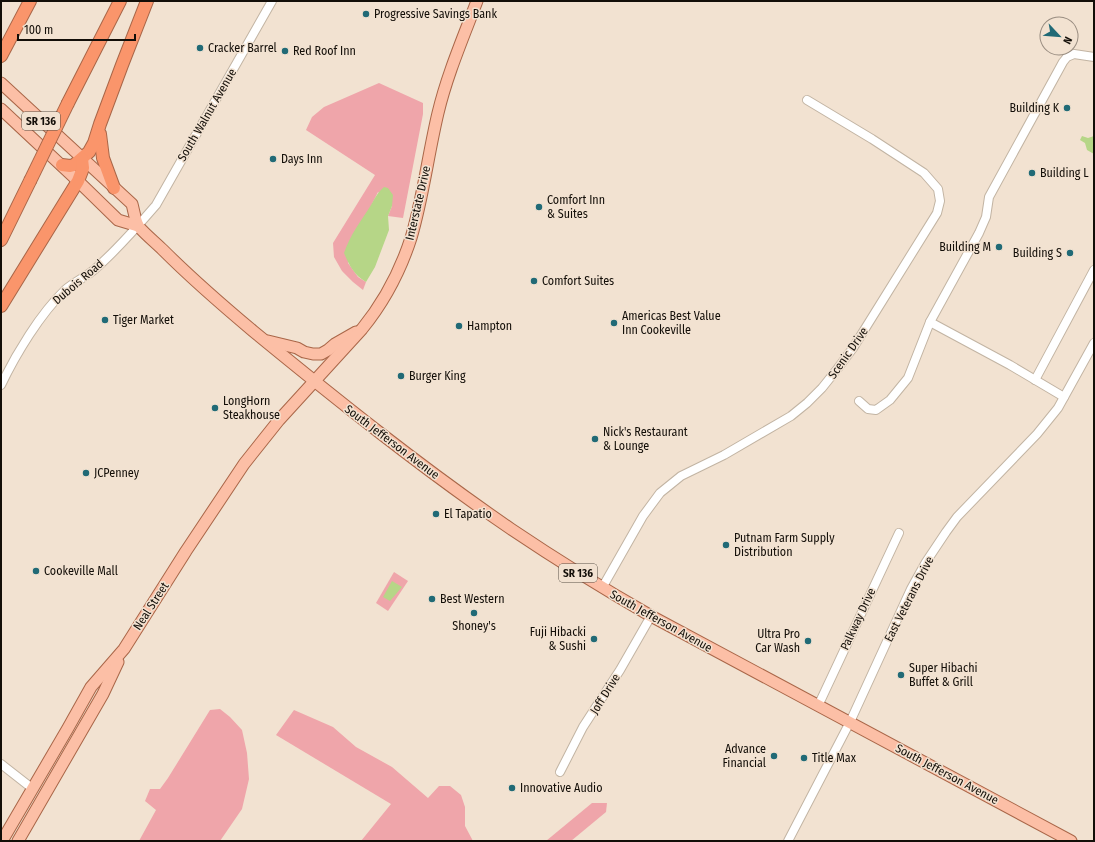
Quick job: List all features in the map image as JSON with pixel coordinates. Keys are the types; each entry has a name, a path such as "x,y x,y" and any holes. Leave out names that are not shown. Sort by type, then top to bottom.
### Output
{"highway":[{"path":"1,56 30,1"},
{"path":"1,240 120,1"},
{"path":"62,166 74,165 82,159 92,147 122,65 148,1"},
{"path":"100,124 103,158 114,188"},
{"path":"1,306 78,181 83,168 82,159"}],"main road":[{"name":"Interstate Drive","path":"314,381 374,314 384,298 402,261 417,215 444,91 477,1"},
{"name":"SR 136","path":"1,83 132,204 138,226"},
{"name":"South Jefferson Avenue","path":"1,109 118,220 138,226 231,313 348,409 472,502 512,530 602,588 651,616 1071,841"},
{"path":"264,339 298,348 304,352 321,354 335,344 362,329"},
{"name":"Neal Street","path":"2,841 91,686 124,649 182,557 244,464 279,420 314,381"},
{"path":"18,841 103,694 124,649"}],"street":[{"name":"South Walnut Avenue","path":"138,226 156,205 272,1"},
{"path":"859,401 868,409 876,410 890,400 908,378 930,322 979,233 986,217 989,197 1064,62 1067,57 1074,54 1094,57"},
{"name":"Scenic Drive","path":"602,588 642,516 660,493 681,476 724,455 791,416 822,388 853,348 937,214 940,201 938,189 924,173 807,100"},
{"name":"Dubois Road","path":"1,385 28,336 48,309 66,289 94,270 138,226"},
{"path":"1035,380 1094,270"},
{"path":"930,322 1064,397"},
{"name":"East Veterans Drive","path":"788,841 850,722 911,589 926,562 941,538 957,517 1037,434 1058,408 1094,343"},
{"name":"Palkway Drive","path":"818,706 899,533"},
{"name":"Joff Drive","path":"560,772 583,727 620,670 651,616"},
{"path":"1,764 33,789"}],"shaded area":[{"path":"379,83 423,103 423,114 403,218 388,216 392,206 378,192 348,263 358,277 366,282 363,290 342,271 334,257 333,243 375,175 306,130 312,117 324,107"},
{"path":"1082,136 1088,138 1094,136 1094,154 1087,150 1085,143 1080,140"},
{"path":"384,187 388,188 393,195 392,206 388,216 389,230 375,267 366,282 352,269 344,253 356,228 377,195"},
{"path":"394,572 408,581 388,611 376,603"},
{"path":"392,581 402,587 390,601 383,597"},
{"path":"220,709 242,730 247,753 249,779 242,809 220,841 139,841 156,810 145,801 150,789 160,789 210,710"},
{"path":"294,710 333,727 356,747 392,767 428,798 439,786 450,786 461,795 465,807 465,826 473,841 361,841 391,804 276,735"},
{"path":"592,803 607,803 606,812 571,841 546,841"}],"place":[{"name":"Progressive Savings Bank","path":"366,14"},
{"name":"Cracker Barrel","path":"200,48"},
{"name":"Red Roof Inn","path":"285,51"},
{"name":"Building K","path":"1067,108"},
{"name":"Days Inn","path":"273,159"},
{"name":"Building L","path":"1032,173"},
{"name":"Comfort Inn & Suites","path":"539,207"},
{"name":"Building M","path":"999,247"},
{"name":"Building S","path":"1070,253"},
{"name":"Comfort Suites","path":"534,281"},
{"name":"Tiger Market","path":"105,320"},
{"name":"Americas Best Value Inn Cookeville","path":"614,323"},
{"name":"Hampton","path":"459,326"},
{"name":"Burger King","path":"401,376"},
{"name":"LongHorn Steakhouse","path":"215,408"},
{"name":"Nick's Restaurant & Lounge","path":"595,439"},
{"name":"JCPenney","path":"86,473"},
{"name":"El Tapatio","path":"436,514"},
{"name":"Putnam Farm Supply Distribution","path":"726,545"},
{"name":"Cookeville Mall","path":"36,571"},
{"name":"Best Western","path":"432,599"},
{"name":"Shoney's","path":"474,613"},
{"name":"Fuji Hibacki & Sushi","path":"594,639"},
{"name":"Ultra Pro Car Wash","path":"808,641"},
{"name":"Super Hibachi Buffet & Grill","path":"901,675"},
{"name":"Advance Financial","path":"774,756"},
{"name":"Title Max","path":"804,758"},
{"name":"Innovative Audio","path":"512,788"}]}
